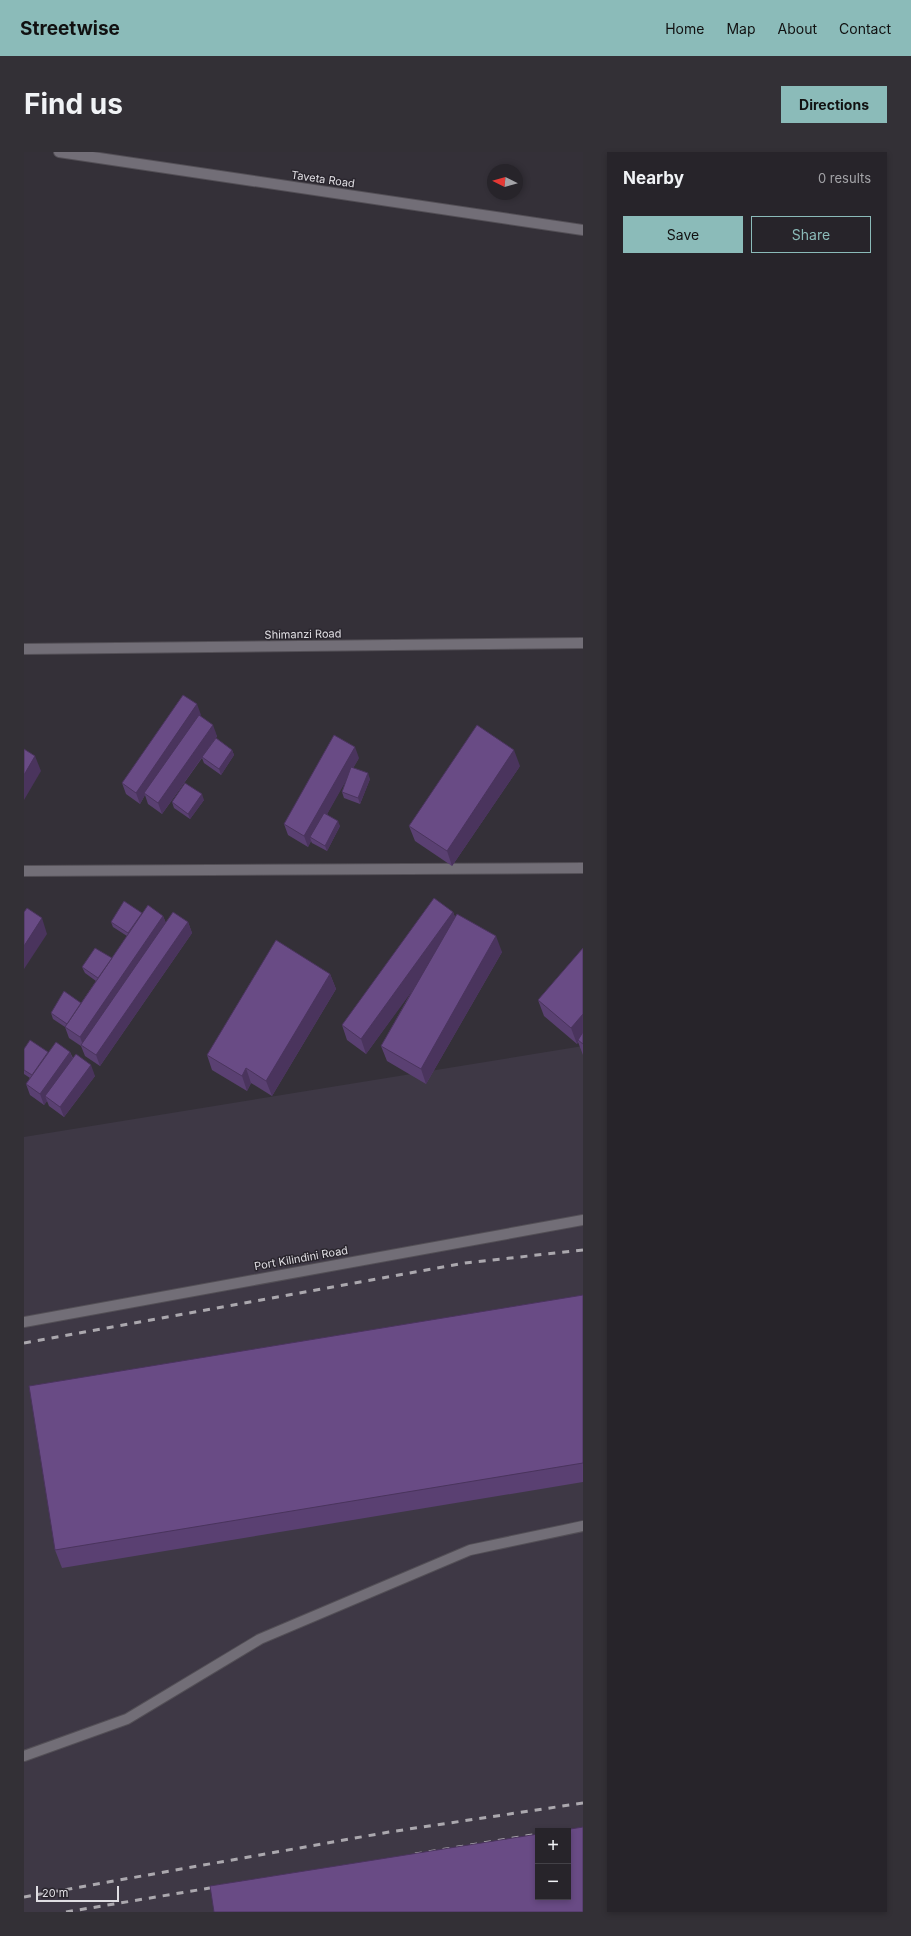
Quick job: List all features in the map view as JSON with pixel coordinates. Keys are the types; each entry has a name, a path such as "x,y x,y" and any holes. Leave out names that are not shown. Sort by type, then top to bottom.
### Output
{"street":[{"name":"Taveta Road","path":"59,152 583,230"},
{"name":"Shimanzi Road","path":"24,649 583,643"},
{"path":"24,871 583,868"},
{"name":"Port Kilindini Road","path":"24,1322 583,1220"},
{"path":"24,1756 126,1718 260,1639 463,1553 583,1526"}],"shaded area":[{"path":"583,1046 583,1912 24,1912 24,1137"}],"building":[{"path":"183,695 197,704 136,793 122,783"},
{"path":"199,715 213,725 158,803 144,793"},
{"path":"477,725 514,750 447,851 409,826"},
{"path":"334,735 355,747 304,836 284,824"},
{"path":"216,738 232,750 219,769 202,757"},
{"path":"24,749 35,756 24,775"},
{"path":"351,767 368,773 358,798 342,792"},
{"path":"185,783 202,794 188,814 172,802"},
{"path":"324,813 338,821 325,846 310,837"},
{"path":"434,898 453,912 361,1039 342,1025"},
{"path":"124,901 142,913 128,933 111,922"},
{"path":"148,905 163,916 80,1037 65,1027"},
{"path":"27,908 42,918 24,946 24,912"},
{"path":"173,912 188,922 96,1055 81,1045"},
{"path":"457,914 496,936 421,1069 381,1046"},
{"path":"276,940 330,974 266,1081 246,1068 242,1076 207,1055"},
{"path":"95,948 112,958 98,978 82,967"},
{"path":"583,948 583,1014 571,1028 538,1000"},
{"path":"64,991 81,1003 67,1024 51,1013"},
{"path":"583,1032 583,1044 578,1040"},
{"path":"30,1040 48,1052 32,1075 24,1070 24,1049"},
{"path":"56,1042 70,1052 40,1094 26,1084"},
{"path":"76,1054 91,1065 60,1107 45,1096"},
{"path":"583,1295 583,1463 55,1550 29,1386"},
{"path":"583,1827 583,1912 214,1912 210,1886 535,1834 535,1900 571,1900 571,1829"}],"railway":[{"path":"24,1343 465,1263 583,1250"},
{"path":"24,1897 389,1832 583,1803"},
{"path":"415,1854 535,1834"},
{"path":"66,1912 222,1886"}]}
